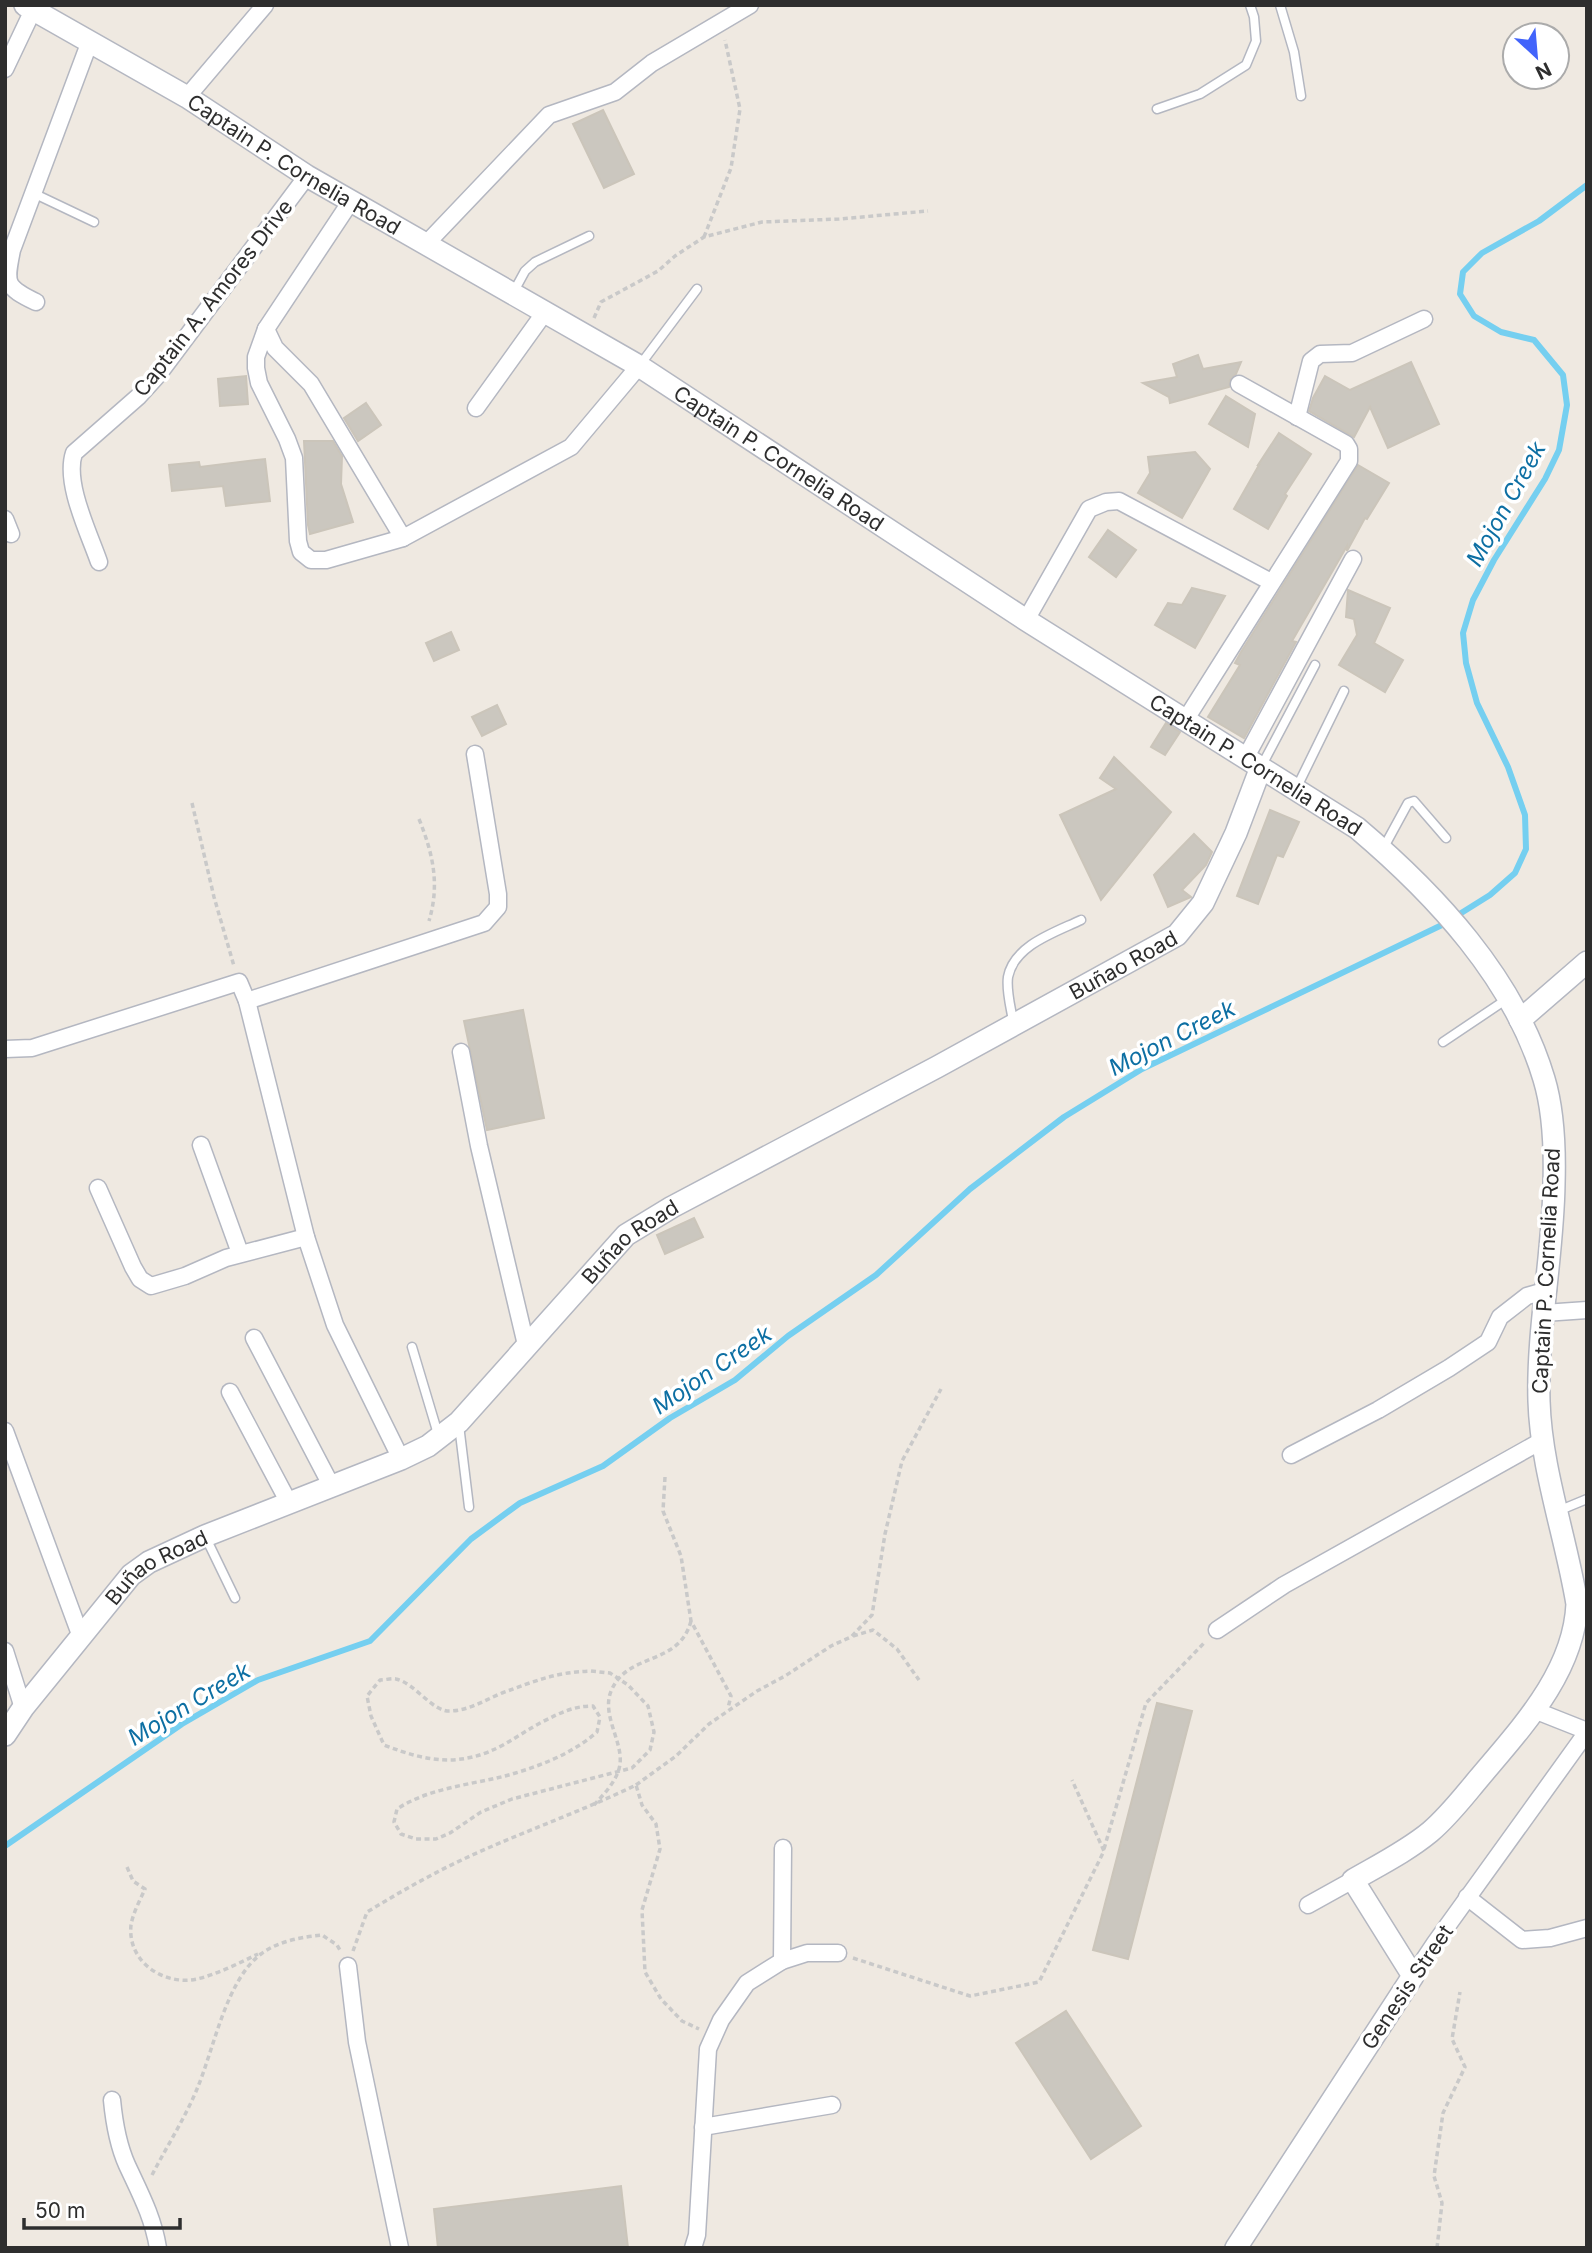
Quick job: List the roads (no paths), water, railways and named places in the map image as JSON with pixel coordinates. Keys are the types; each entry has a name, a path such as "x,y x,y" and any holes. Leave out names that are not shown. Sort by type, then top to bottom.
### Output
{"street":[{"path":"187,97 265,5"},
{"path":"427,243 549,115 615,92 652,63 750,5"},
{"path":"5,69 29,8"},
{"name":"Captain P. Cornelia Road","path":"29,8 187,97 307,176 639,366 1026,620 1357,828 1423,887 1452,919 1520,1020 1544,1079 1552,1119 1554,1184 1548,1290 1539,1372 1543,1440 1577,1604 1577,1621 1571,1644 1559,1669 1534,1710 1460,1801 1430,1832 1353,1880"},
{"path":"36,302 16,292 9,285 6,276 12,250 90,41"},
{"name":"Captain A. Amores Drive","path":"99,562 73,483 70,466 74,453 139,396 158,375 307,176"},
{"path":"351,201 266,329 256,357 259,383 294,458 298,541 301,552 311,560 326,560 404,538 571,447 639,366"},
{"path":"476,408 545,312"},
{"path":"1297,417 1311,361 1320,354 1352,353 1424,319"},
{"path":"266,329 275,348 311,384 404,538"},
{"path":"1186,719 1349,461 1350,455 1346,444 1239,384"},
{"path":"1026,620 1089,509 1106,502 1119,501 1271,582"},
{"path":"1254,762 1353,559"},
{"path":"247,1001 484,923 498,907 498,894 475,754"},
{"name":"Buñao Road","path":"5,1735 23,1708 131,1575 149,1562 205,1536 428,1446 459,1422 626,1235 672,1207 1177,935 1203,903 1237,833 1254,762"},
{"path":"1520,1020 1587,961"},
{"path":"5,1049 32,1048 239,982 247,1001 306,1237 335,1325 401,1459"},
{"path":"461,1052 479,1146 527,1349"},
{"path":"201,1145 240,1254"},
{"path":"99,1188 133,1267 140,1279 151,1286 240,1254 306,1237"},
{"path":"1291,1455 1378,1410 1449,1368 1488,1342 1500,1317 1527,1296 1548,1290"},
{"path":"1544,1313 1587,1310"},
{"path":"254,1338 331,1487"},
{"path":"230,1392 289,1503"},
{"path":"5,1431 80,1637"},
{"path":"1217,1630 1316,1566 1543,1440"},
{"path":"5,1651 23,1708"},
{"path":"1534,1710 1587,1732"},
{"name":"Genesis Street","path":"1236,2248 1413,1976 1587,1732"},
{"path":"782,1961 783,1848"},
{"path":"1308,1905 1353,1880 1413,1976"},
{"path":"1467,1898 1522,1940 1550,1938 1587,1928"},
{"path":"693,2248 697,2235 708,2049 721,2020 747,1983 782,1961 807,1953 838,1953"},
{"path":"348,1966 356,2042 400,2248"},
{"path":"112,2100 114,2124 126,2164 154,2225 158,2248"},
{"path":"703,2127 832,2105"}],"lane":[{"path":"1157,110 1200,94 1246,65 1256,41 1250,5"},
{"path":"1280,5 1294,52 1301,96"},
{"path":"33,193 94,222"},
{"path":"513,293 525,271 535,262 589,236"},
{"path":"639,366 697,289"},
{"path":"1254,762 1315,665"},
{"path":"1296,789 1344,691"},
{"path":"1382,849 1408,803 1414,801 1446,838"},
{"path":"1014,1024 1008,975 1015,962 1028,947 1081,920"},
{"path":"1443,1042 1507,999"},
{"path":"412,1347 439,1437"},
{"path":"459,1422 469,1507"},
{"path":"1558,1511 1587,1499"},
{"path":"205,1536 235,1598"}],"waterway":[{"name":"Mojon Creek","path":"1458,915 1490,895 1515,873 1526,849 1525,815 1508,767 1477,703 1466,663 1463,633 1473,600 1494,560 1545,479 1559,450 1567,405 1563,375 1534,340 1501,332 1474,316 1460,294 1463,272 1482,253 1539,221 1587,185"},
{"name":"Mojon Creek","path":"5,1846 182,1724 258,1680 370,1641 471,1539 520,1503 603,1466 670,1418 735,1380 788,1336 876,1275 970,1189 1064,1117 1142,1069 1444,924"}]}
